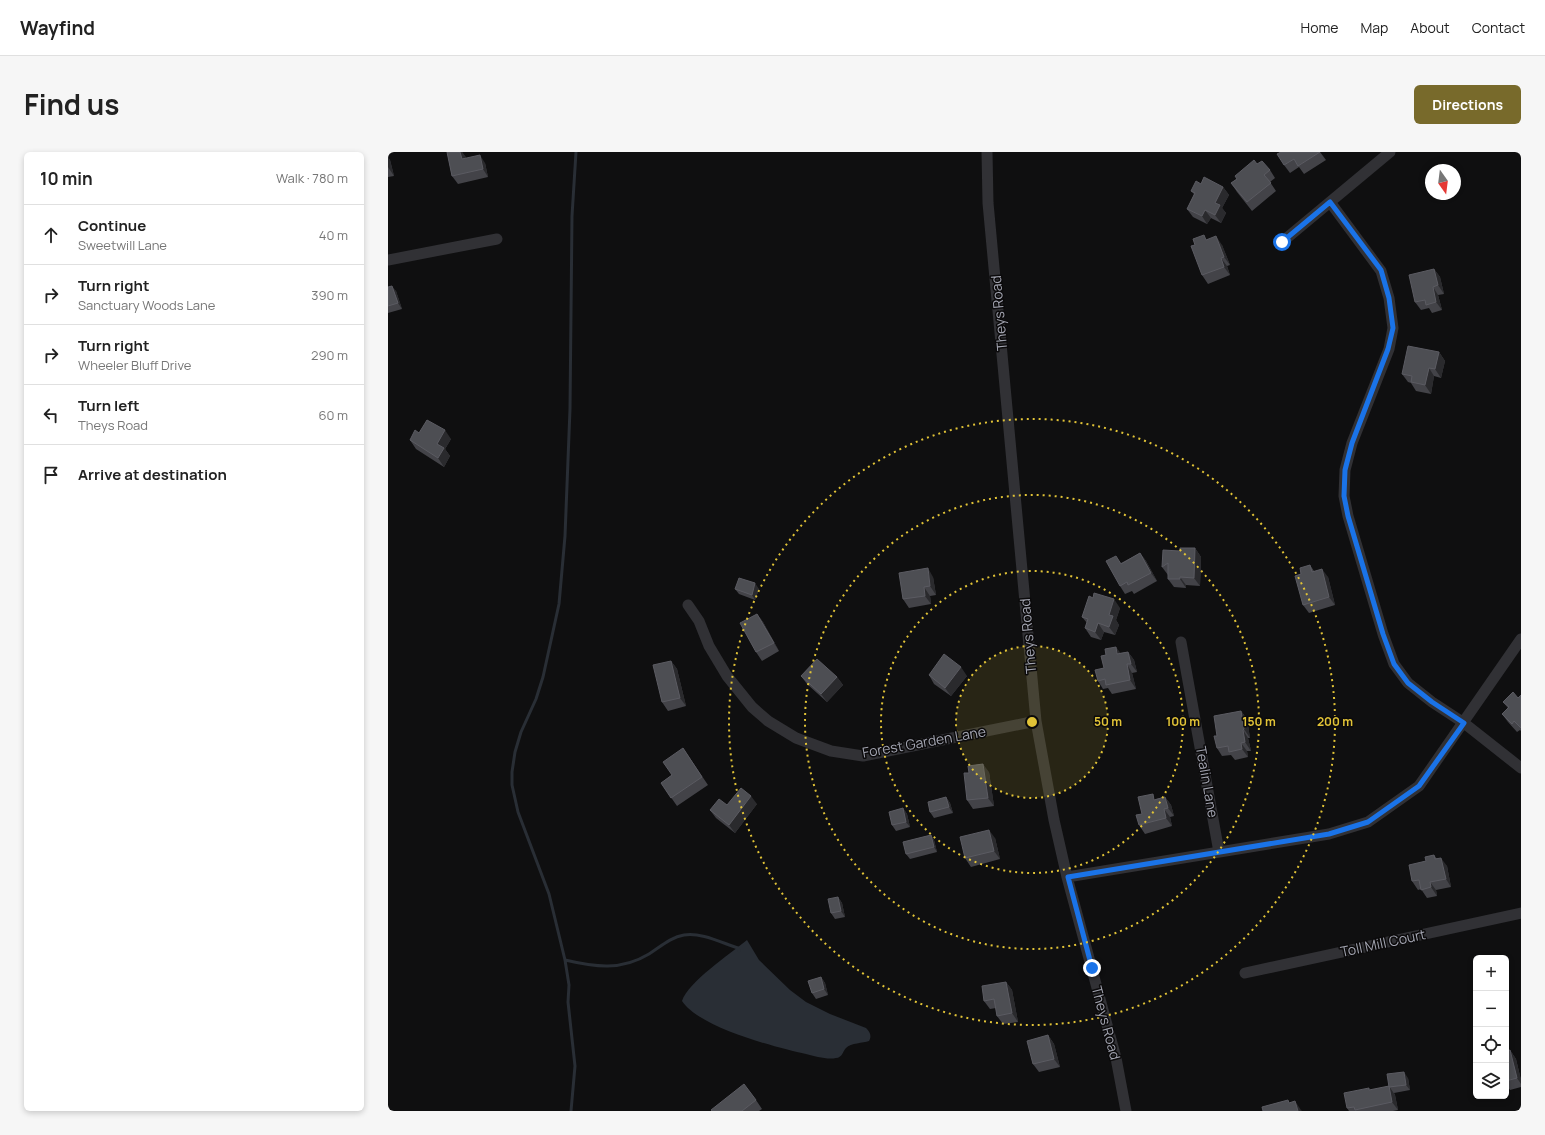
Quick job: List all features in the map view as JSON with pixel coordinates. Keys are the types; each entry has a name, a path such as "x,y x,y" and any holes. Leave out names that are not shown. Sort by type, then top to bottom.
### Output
{"street":[{"name":"Theys Road","path":"987,152 988,203 1036,721 1054,820 1116,1058 1126,1111"},
{"path":"1282,242 1390,152"},
{"path":"1330,202 1381,270 1389,298 1393,328 1388,349 1352,443 1345,470 1344,496 1348,516 1383,634 1394,664 1408,683 1432,702 1464,723 1521,768"},
{"path":"388,260 498,238"},
{"name":"Forest Garden Lane","path":"688,605 699,620 709,646 726,676 752,707 768,720 796,738 831,751 863,756 1036,721"},
{"path":"1068,877 1329,834 1368,822 1419,786 1521,639"},
{"name":"Tealin Lane","path":"1181,642 1219,852"},
{"name":"Toll Mill Court","path":"1245,972 1521,913"}],"shaded area":[{"path":"747,940 759,960 790,990 806,1002 830,1014 866,1028 870,1034 869,1041 848,1046 838,1058 821,1058 776,1047 739,1035 705,1020 691,1011 682,1001 692,985"}],"building":[{"path":"447,152 460,152 462,159 480,155 483,169 452,176"},
{"path":"1281,152 1320,152 1298,166 1294,159 1284,165 1277,154"},
{"path":"1254,160 1257,164 1262,161 1270,170 1264,175 1271,183 1247,202 1231,183 1237,179 1235,176"},
{"path":"1204,177 1223,187 1215,203 1220,205 1215,215 1205,210 1202,216 1187,209 1195,193 1191,191 1196,181 1201,184"},
{"path":"1204,235 1206,240 1216,236 1224,257 1221,258 1224,267 1202,275 1191,246 1195,245 1193,239"},
{"path":"1434,269 1438,285 1433,287 1436,302 1426,305 1425,300 1415,302 1409,275"},
{"path":"392,286 398,303 388,306 388,287"},
{"path":"1408,346 1439,352 1435,369 1429,368 1425,385 1411,382 1412,376 1402,374"},
{"path":"427,420 445,430 437,444 444,448 438,458 410,440 415,430 419,433"},
{"path":"1180,548 1195,548 1194,578 1180,577 1180,579 1168,579 1168,563 1162,567 1163,550 1180,551"},
{"path":"1140,553 1151,573 1128,585 1127,582 1120,586 1106,561 1116,556 1121,564"},
{"path":"1310,565 1312,572 1322,569 1329,597 1303,605 1295,576 1301,574 1300,568"},
{"path":"928,568 930,586 924,587 925,596 903,599 899,573"},
{"path":"739,578 755,583 752,595 735,589"},
{"path":"1094,593 1114,599 1109,615 1113,616 1109,627 1098,623 1095,632 1085,628 1088,619 1082,617 1089,596 1093,598"},
{"path":"757,614 774,643 756,652 740,623"},
{"path":"1116,647 1117,654 1128,652 1131,664 1127,664 1130,680 1106,685 1105,679 1098,681 1095,670 1104,668 1101,656 1106,655 1105,649"},
{"path":"944,654 961,667 945,688 929,675"},
{"path":"817,659 837,677 821,694 801,676"},
{"path":"671,661 680,698 662,702 653,665"},
{"path":"1513,692 1518,698 1521,695 1521,728 1514,721 1512,724 1502,714 1509,707 1503,702"},
{"path":"1241,711 1245,742 1241,743 1242,749 1229,752 1228,746 1217,748 1214,736 1217,736 1214,716"},
{"path":"683,748 702,777 671,798 661,783 672,775 663,762"},
{"path":"983,764 988,798 967,800 964,773 969,773 968,766"},
{"path":"741,788 751,796 729,825 710,810 719,799 727,805"},
{"path":"1153,794 1154,800 1165,797 1168,808 1164,809 1166,818 1139,825 1136,815 1142,814 1138,797"},
{"path":"946,797 949,807 930,812 928,802"},
{"path":"903,808 906,822 892,825 889,812"},
{"path":"989,830 994,851 965,858 960,837"},
{"path":"931,835 934,847 906,854 903,842"},
{"path":"1434,855 1435,859 1441,858 1446,879 1430,882 1431,887 1421,890 1419,880 1412,881 1409,865 1426,861 1425,857"},
{"path":"838,897 841,911 831,913 828,899"},
{"path":"821,977 824,989 812,993 808,981"},
{"path":"1006,982 1012,1013 997,1016 994,999 984,1001 982,986"},
{"path":"1048,1035 1054,1059 1033,1064 1027,1041"},
{"path":"1509,1050 1517,1078 1509,1080 1509,1063"},
{"path":"1404,1072 1406,1085 1389,1087 1387,1074"},
{"path":"744,1084 756,1100 742,1111 711,1110"},
{"path":"1389,1086 1392,1102 1355,1110 1354,1107 1347,1108 1344,1093"},
{"path":"1288,1100 1289,1103 1295,1101 1298,1111 1263,1111 1262,1107"}],"waterway":[{"path":"571,1111 575,1066 568,1002 569,985 565,960 549,894 518,812 512,785 512,772 515,752 521,732 536,699 543,677 559,604 565,536 570,409 572,216 576,152"},
{"path":"565,960 597,966 628,963 649,954 679,936 691,934 711,938 738,948 739,951"}],"route":[{"path":"1092,968 1068,877 1329,834 1368,822 1419,786 1464,723 1432,702 1408,683 1394,664 1383,634 1348,516 1344,496 1345,470 1352,443 1379,376 1393,328 1389,298 1381,270 1330,202 1282,242"}]}
